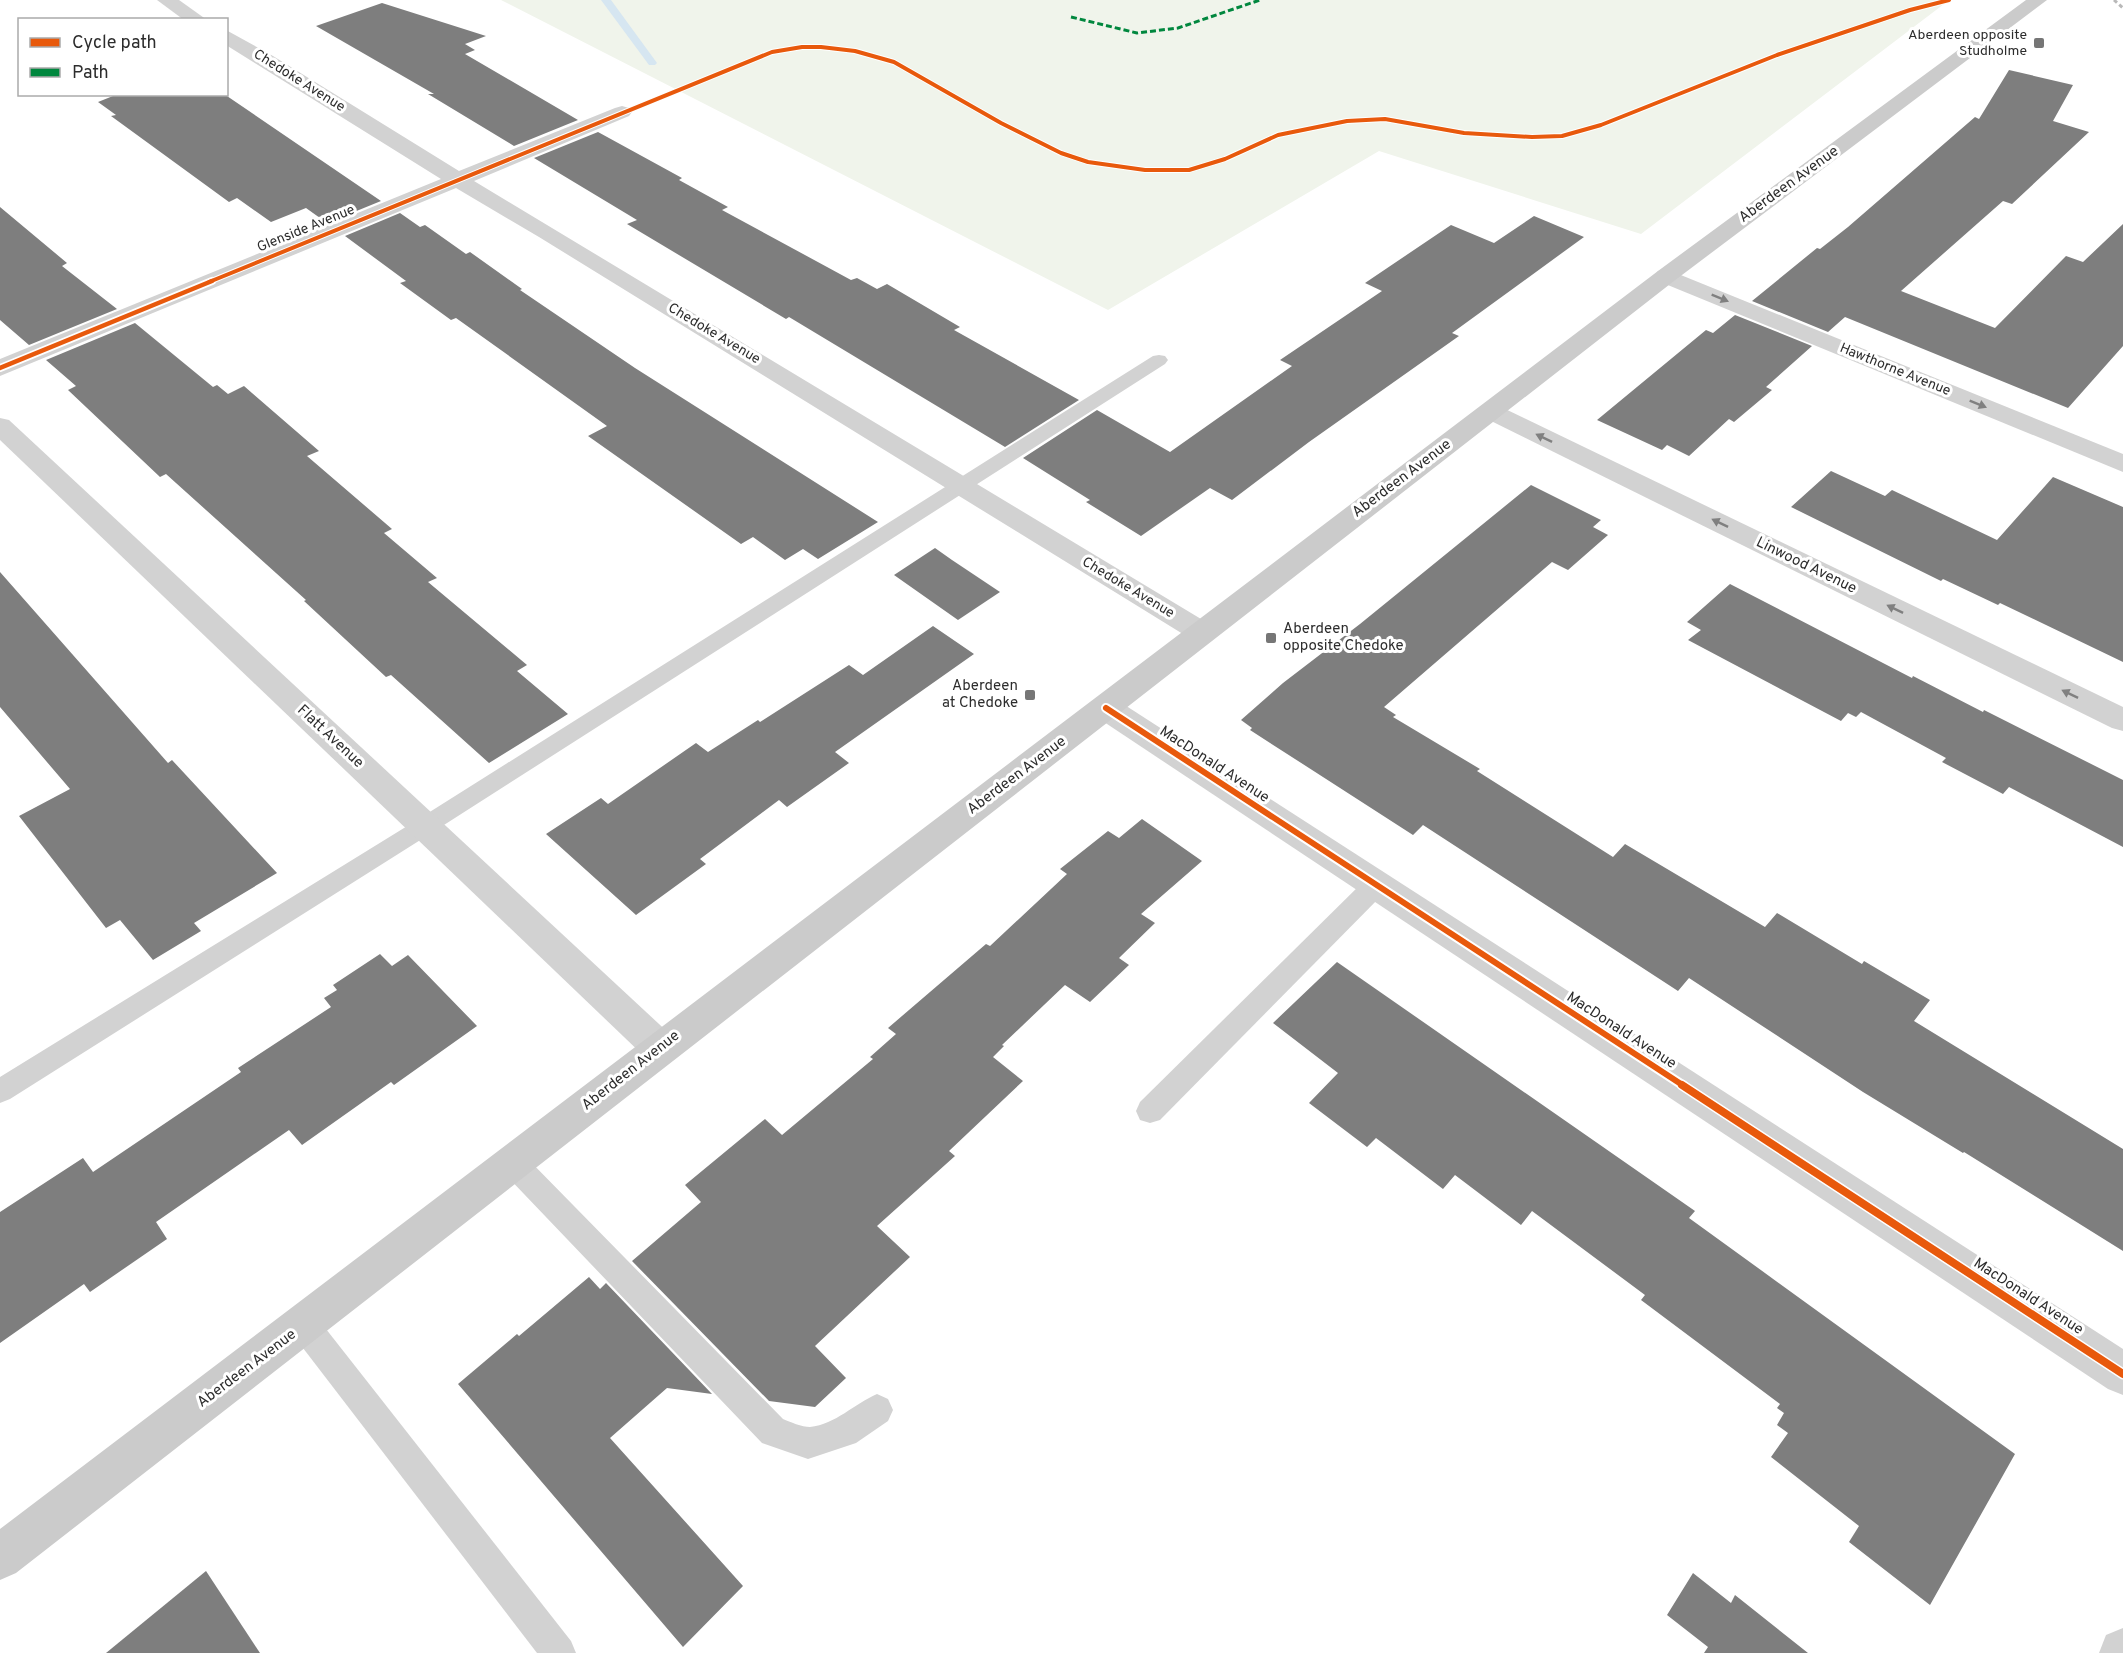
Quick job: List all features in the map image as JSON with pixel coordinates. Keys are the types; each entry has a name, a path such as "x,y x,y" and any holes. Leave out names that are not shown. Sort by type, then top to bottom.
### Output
{"main road":[{"name":"Aberdeen Avenue","path":"0,1557 1666,276 2038,0"}],"street":[{"path":"166,0 195,18"},
{"name":"Chedoke Avenue","path":"228,37 456,180 547,232 1201,632"},
{"name":"Glenside Avenue","path":"0,368 622,112"},
{"name":"Hawthorne Avenue","path":"1666,276 2114,460"},
{"name":"Linwood Avenue","path":"1490,411 2123,720"},
{"name":"Flatt Avenue","path":"0,426 660,1048"},
{"path":"2114,460 2123,436"},
{"name":"MacDonald Avenue","path":"1106,708 2123,1374"}],"lane":[{"path":"0,1091 425,826 1159,360"},
{"path":"1150,1111 1376,885"},
{"path":"512,1162 773,1432 808,1443 844,1432 877,1410"},
{"path":"304,1325 560,1653"}],"shaded area":[{"path":"501,0 1945,0 1944,4 1641,234 1379,151 1108,310"}],"building":[{"path":"382,3 486,36 465,44 475,50 465,54 578,120 514,146 428,94 434,94 316,26"},
{"path":"2009,70 2073,85 2053,121 2089,132 2012,204 2003,201 1901,291 1995,328 2066,256 2083,262 2123,224 2123,346 2068,408 1845,317 1828,332 1752,301 1817,248 1820,249 1848,227 1975,117 1979,119"},
{"path":"113,96 227,96 381,201 327,223 306,208 271,222 237,198 229,202 111,116 116,115 98,102"},
{"path":"598,132 682,178 679,180 728,207 722,210 851,280 857,278 877,289 887,284 960,327 954,330 1079,400 1005,447 789,317 786,319 627,224 637,220 534,158"},
{"path":"0,207 67,263 62,266 117,309 29,345 0,320"},
{"path":"400,213 420,227 425,225 466,254 470,252 522,289 520,290 635,368 878,522 818,559 803,549 785,560 753,537 741,544 588,436 607,426 456,318 451,320 400,283 406,281 345,236"},
{"path":"1534,216 1584,237 1452,333 1459,336 1309,442 1232,500 1210,488 1141,536 1086,502 1090,500 1023,458 1097,410 1170,452 1292,366 1280,360 1382,291 1365,283 1451,225 1494,243"},
{"path":"1735,315 1812,346 1766,387 1772,390 1734,422 1729,419 1689,456 1667,445 1662,450 1597,420 1706,330 1713,333"},
{"path":"135,323 213,387 217,385 228,394 244,386 319,451 307,456 392,529 384,533 437,578 428,582 527,665 517,671 568,714 489,763 391,675 386,677 304,601 306,600 166,474 160,477 68,390 76,386 46,360"},
{"path":"1831,471 1885,496 1892,490 1997,540 2053,477 2123,507 2123,662 2000,603 1998,605 1943,579 1941,581 1791,507"},
{"path":"1531,485 1601,520 1593,527 1608,535 1568,570 1552,562 1384,707 1396,715 1393,717 1480,769 1477,771 1613,857 1625,844 1765,927 1777,913 1862,964 1864,961 1930,1000 1914,1021 2123,1149 2123,1251 1863,1092 1689,978 1678,991 1423,825 1413,835 1250,730 1252,728 1241,720 1283,683 1360,624"},
{"path":"935,548 1000,592 958,620 894,575"},
{"path":"0,572 168,763 172,760 277,873 194,923 201,931 153,960 120,920 106,928 19,816 70,789 0,707"},
{"path":"1730,584 1912,678 1913,676 1983,712 1984,710 2123,780 2123,847 2009,787 2003,794 1942,762 1946,758 1861,712 1856,717 1848,713 1841,721 1688,640 1701,630 1687,622"},
{"path":"933,626 974,654 835,752 849,763 787,807 779,800 700,859 706,864 636,915 546,834 601,798 608,804 696,743 708,752 849,665 863,675"},
{"path":"1142,819 1202,861 1141,914 1155,923 1119,958 1129,965 1090,1002 1065,985 1002,1045 1004,1046 993,1057 1023,1081 949,1151 955,1156 877,1226 910,1257 815,1346 846,1378 815,1407 769,1401 632,1261 701,1202 685,1185 765,1119 782,1135 873,1059 870,1057 896,1034 888,1028 986,944 990,946 1067,874 1060,869 1108,831 1119,838"},
{"path":"380,954 392,966 408,955 477,1026 394,1085 391,1082 302,1145 289,1130 156,1222 167,1239 90,1292 84,1284 0,1343 0,1212 83,1158 93,1172 241,1072 238,1068 331,1007 324,998 337,990 333,985"},
{"path":"1337,962 1695,1211 1689,1218 2015,1454 1930,1605 1849,1542 1859,1526 1771,1457 1788,1433 1777,1425 1784,1413 1777,1408 1780,1404 1641,1300 1645,1295 1532,1211 1521,1225 1455,1175 1443,1189 1376,1138 1367,1147 1309,1103 1338,1073 1273,1023"},
{"path":"589,1277 600,1289 606,1283 712,1394 667,1388 610,1438 743,1586 683,1647 458,1384"},
{"path":"206,1571 260,1653 106,1653"},
{"path":"1693,1573 1731,1603 1735,1595 1808,1653 1704,1653 1708,1647 1667,1615"}],"waterway":[{"path":"606,0 652,63"}],"railway":[{"path":"2114,0 2123,8"}],"marked path":[{"path":"1071,17 1137,33 1178,28 1260,0"}],"cycle path":[{"path":"0,368 772,52 802,47 821,47 855,51 894,62 1001,123 1061,153 1088,162 1145,170 1189,170 1225,159 1278,135 1347,121 1385,119 1464,133 1532,137 1562,136 1601,125 1777,55 1910,10 1949,0"},
{"path":"1106,708 2123,1374"}],"place":[{"name":"Aberdeen opposite Studholme","path":"2039,43"},
{"name":"Aberdeen opposite Chedoke","path":"1271,638"},
{"name":"Aberdeen at Chedoke","path":"1030,695"}]}
